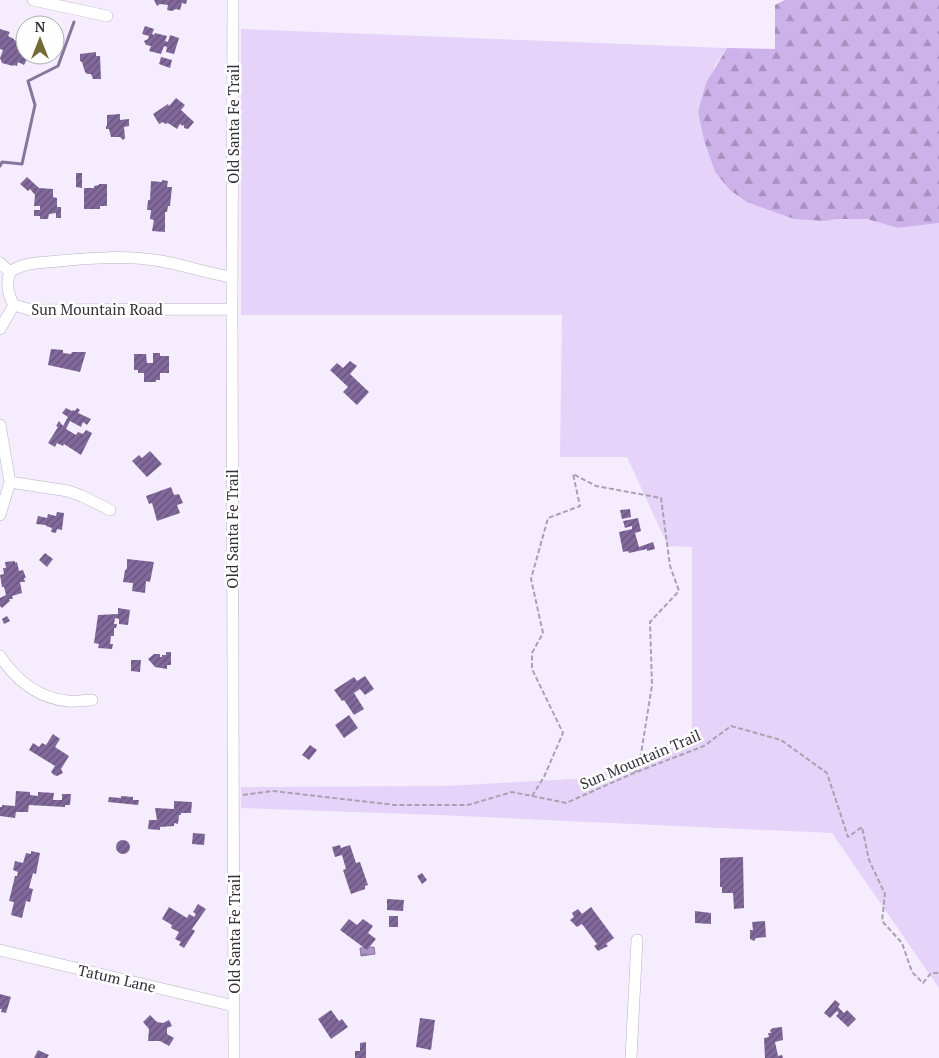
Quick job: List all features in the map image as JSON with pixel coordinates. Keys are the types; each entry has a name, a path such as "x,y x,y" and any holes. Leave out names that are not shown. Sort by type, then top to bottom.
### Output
{"street":[{"path":"32,0 107,16"},
{"name":"Old Santa Fe Trail","path":"234,0 232,277 234,1058"},
{"path":"0,263 10,272 16,268 32,264 118,257 163,261 218,276 232,277"},
{"name":"Sun Mountain Road","path":"10,272 8,285 10,298 14,305 31,310 232,309"},
{"path":"0,329 14,305"},
{"path":"0,425 10,482 0,515"},
{"path":"10,482 68,491 110,510"},
{"path":"0,656 16,677 30,688 68,701 92,700"},
{"path":"631,1058 637,940"},
{"name":"Tatum Lane","path":"0,950 234,1006"}],"path":[{"path":"532,796 544,777 563,733 532,669 532,653 543,633 531,579 548,518 580,506 573,474 596,486 660,498 670,566 679,591 650,622 652,685 641,754 634,773"},
{"name":"Sun Mountain Trail","path":"233,796 273,791 395,805 468,806 512,792 566,803 634,773 704,746 731,726 781,740 827,773 848,836 862,827 869,860 885,894 882,921 902,943 912,972 923,983 931,973 939,973"}],"shaded area":[{"path":"241,29 727,48 715,65 698,112 704,140 715,172 825,221 867,219 898,228 939,223 939,988 832,833 241,808 241,787 446,786 589,778 692,740 692,547 668,546 627,457 560,457 562,315 241,315"}],"green space":[{"path":"785,0 939,0 939,223 898,228 867,219 825,221 794,219 747,202 730,190 715,172 704,140 698,112 706,83 727,48 775,49 775,5"}],"water":[{"path":"374,947 375,954 361,956 360,948"}],"building":[{"path":"154,0 187,0 186,4 182,3 180,10 172,11 167,10 168,5 160,4 157,6"},
{"path":"145,26 154,29 152,34 154,35 155,33 167,36 165,41 168,42 170,35 179,38 174,54 166,52 167,47 164,46 161,54 149,51 151,46 146,45 144,41 149,36 142,34"},
{"path":"0,29 10,32 8,36 15,40 15,65 17,66 2,63 0,58 3,50 0,49"},
{"path":"96,52 96,56 100,56 101,79 93,79 91,74 87,74 80,61 80,54"},
{"path":"161,57 172,60 170,68 159,64"},
{"path":"176,98 185,105 181,110 194,122 188,129 184,128 184,124 183,126 180,124 177,129 168,123 165,124 163,122 159,124 153,114 168,104 169,106"},
{"path":"120,114 120,120 129,119 129,126 124,127 125,138 123,140 120,137 111,137 109,129 106,129 107,115"},
{"path":"76,173 82,173 82,188 76,187"},
{"path":"27,177 39,188 53,189 53,197 57,198 57,207 61,207 61,218 56,218 56,213 49,214 48,219 40,219 40,216 34,216 34,210 40,210 40,206 34,206 35,195 30,189 28,191 20,184"},
{"path":"162,180 168,181 167,187 172,187 170,206 168,206 167,212 165,212 165,232 152,231 154,220 150,219 151,210 147,210 148,200 150,200 151,181 162,182"},
{"path":"107,184 107,206 100,206 100,209 84,209 84,188 94,188 94,186"},
{"path":"51,349 63,350 63,353 71,354 72,352 86,352 80,372 48,365"},
{"path":"153,353 160,353 160,356 169,356 169,373 160,373 160,380 156,380 156,382 144,382 144,373 138,373 138,370 134,370 134,354 146,354 147,363 153,363"},
{"path":"350,361 357,366 350,374 369,392 357,405 343,392 348,387 330,370 337,363 343,368"},
{"path":"66,408 75,411 77,408 80,410 78,413 91,419 87,425 83,422 81,427 70,421 66,429 76,435 78,432 83,434 86,430 92,433 81,455 64,444 63,446 57,443 55,447 48,443 58,427 56,426 59,421 63,426 68,417 62,413"},
{"path":"150,451 162,464 147,477 132,461 139,455 142,458"},
{"path":"171,487 174,495 179,494 183,503 177,505 180,513 157,521 152,503 149,504 146,496"},
{"path":"630,509 631,517 622,519 620,510"},
{"path":"57,512 64,513 62,530 57,529 56,533 51,532 52,528 36,524 38,516 47,518 48,514 56,516"},
{"path":"638,518 641,531 635,533 639,547 653,542 655,549 629,553 628,551 623,552 619,532 632,529 632,526 625,528 623,521"},
{"path":"45,553 53,559 47,567 39,560"},
{"path":"127,559 154,562 150,582 146,581 145,593 132,591 133,583 123,582 127,568"},
{"path":"15,561 19,571 23,570 26,578 24,578 25,582 20,582 22,593 12,596 13,599 9,599 10,601 2,608 0,606 0,598 6,595 4,587 2,587 0,575 4,574 5,562"},
{"path":"118,608 130,610 128,625 119,624 119,619 115,618 114,624 117,624 116,628 114,628 114,636 111,636 110,644 113,644 112,649 98,648 99,644 94,643 98,615 118,614"},
{"path":"7,616 10,621 4,624 2,619"},
{"path":"166,652 171,652 171,665 167,665 167,669 155,667 148,659 154,654 160,654 160,657 162,657 162,655 166,655"},
{"path":"131,660 141,660 140,672 131,671"},
{"path":"365,676 374,689 365,695 360,689 354,693 364,709 354,715 344,700 342,701 334,690 354,677 357,681"},
{"path":"349,715 358,728 344,738 335,725"},
{"path":"53,734 60,739 55,747 69,756 61,769 63,773 57,776 51,772 55,766 29,750 33,743 39,747 42,743 46,745"},
{"path":"310,745 317,750 309,760 302,755"},
{"path":"16,791 30,792 30,795 38,796 38,792 54,793 53,800 62,800 62,794 71,794 70,805 65,805 65,807 29,805 28,812 16,812 15,818 0,816 0,807 2,805 15,806"},
{"path":"121,796 133,797 133,800 139,800 138,805 108,802 109,797 121,798"},
{"path":"174,801 192,802 191,813 181,813 178,824 174,823 174,826 160,827 160,830 148,829 149,820 157,820 155,808 174,809"},
{"path":"193,833 205,834 204,845 192,844"},
{"path":"123,840 128,842 130,847 128,852 123,854 118,852 116,847 118,842"},
{"path":"340,845 341,848 350,845 356,863 360,862 368,885 365,886 365,889 351,894 343,870 346,869 342,855 335,857 332,847"},
{"path":"31,851 40,853 36,874 33,873 29,888 33,889 30,902 26,901 22,918 11,915 14,902 9,901 15,876 17,876 18,872 13,870 15,861 23,863 26,853 31,854"},
{"path":"743,857 744,908 734,909 733,893 722,893 722,887 720,887 720,858"},
{"path":"422,873 427,880 422,884 417,876"},
{"path":"387,899 404,900 403,911 387,910"},
{"path":"198,904 206,909 192,929 195,931 184,948 179,945 181,942 175,939 179,932 171,928 172,925 162,919 169,907 187,918 189,914 194,917 196,914 193,912"},
{"path":"591,907 614,938 606,944 608,946 598,951 594,946 597,944 582,924 577,927 570,920 574,917 572,913 578,909 582,914"},
{"path":"695,911 711,913 711,924 695,923"},
{"path":"389,916 398,916 398,927 389,927"},
{"path":"349,919 357,925 363,919 373,926 368,933 376,939 367,950 340,930"},
{"path":"765,921 766,937 756,938 754,941 750,939 750,930 753,930 752,922"},
{"path":"0,994 11,997 6,1013 1,1012 2,1009 0,1009"},
{"path":"835,1000 840,1004 838,1007 844,1013 847,1010 856,1019 848,1027 836,1016 839,1013 837,1011 830,1018 824,1013"},
{"path":"331,1010 339,1021 342,1019 348,1027 331,1039 318,1019"},
{"path":"150,1015 157,1022 163,1023 169,1020 172,1026 167,1028 167,1034 174,1038 169,1046 160,1041 148,1041 149,1029 143,1022"},
{"path":"420,1018 435,1020 431,1050 416,1047"},
{"path":"782,1027 783,1040 775,1042 778,1056 782,1055 783,1058 765,1058 764,1038 769,1037 768,1033 771,1033 770,1030 773,1028"},
{"path":"366,1042 366,1058 355,1058 355,1051 360,1051 360,1043"},
{"path":"38,1050 49,1055 47,1058 34,1058"}],"waterway":[{"path":"0,166 2,162 22,164 35,105 28,81 58,66 74,22"}]}
